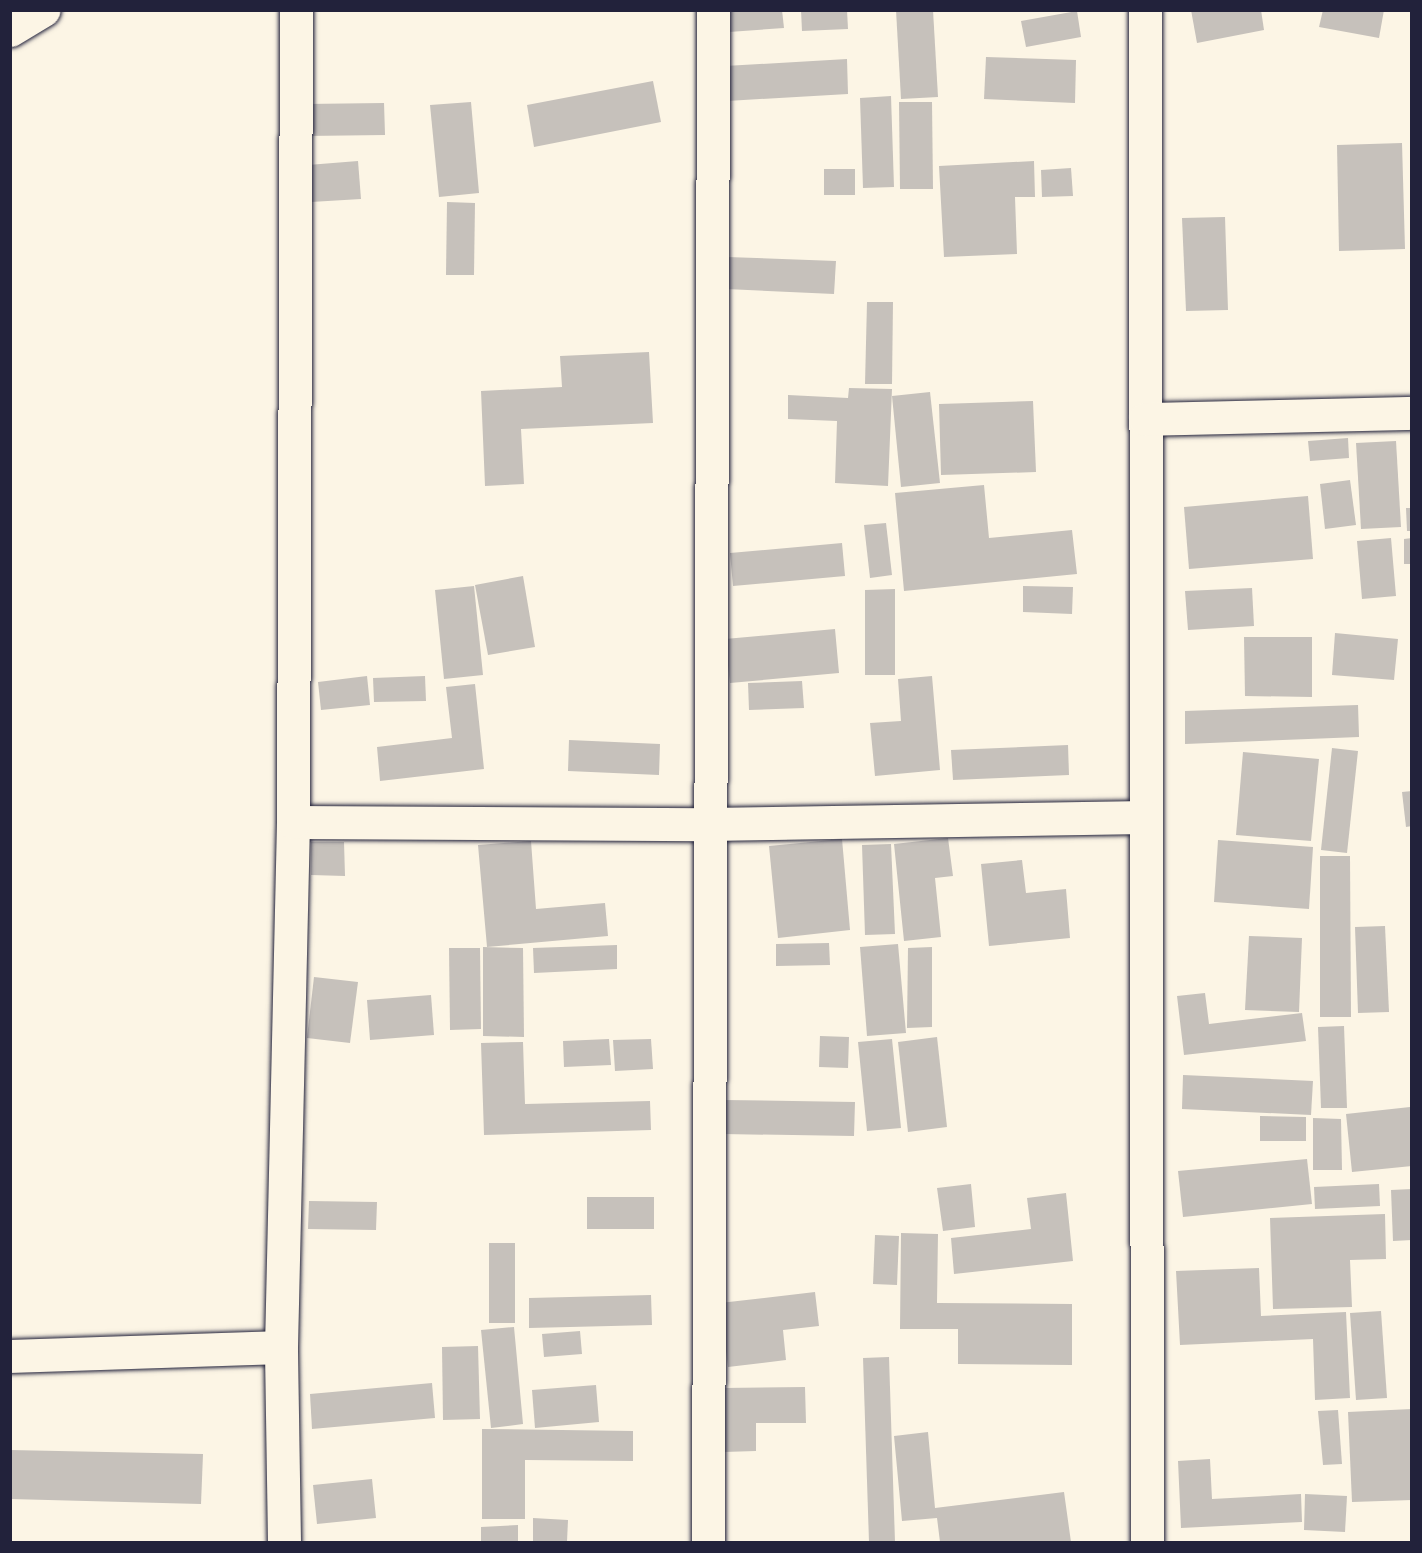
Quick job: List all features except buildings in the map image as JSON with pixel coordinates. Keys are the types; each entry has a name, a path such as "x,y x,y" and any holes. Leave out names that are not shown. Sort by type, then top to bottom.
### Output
{"street":[{"path":"10,30 43,10"},
{"path":"284,1542 281,1347 293,822 296,10"},
{"path":"708,1542 708,824 713,10"},
{"path":"1145,10 1148,1542"},
{"path":"1145,419 1412,413"},
{"path":"293,822 708,824 1146,817"},
{"path":"10,1356 281,1347"}]}
